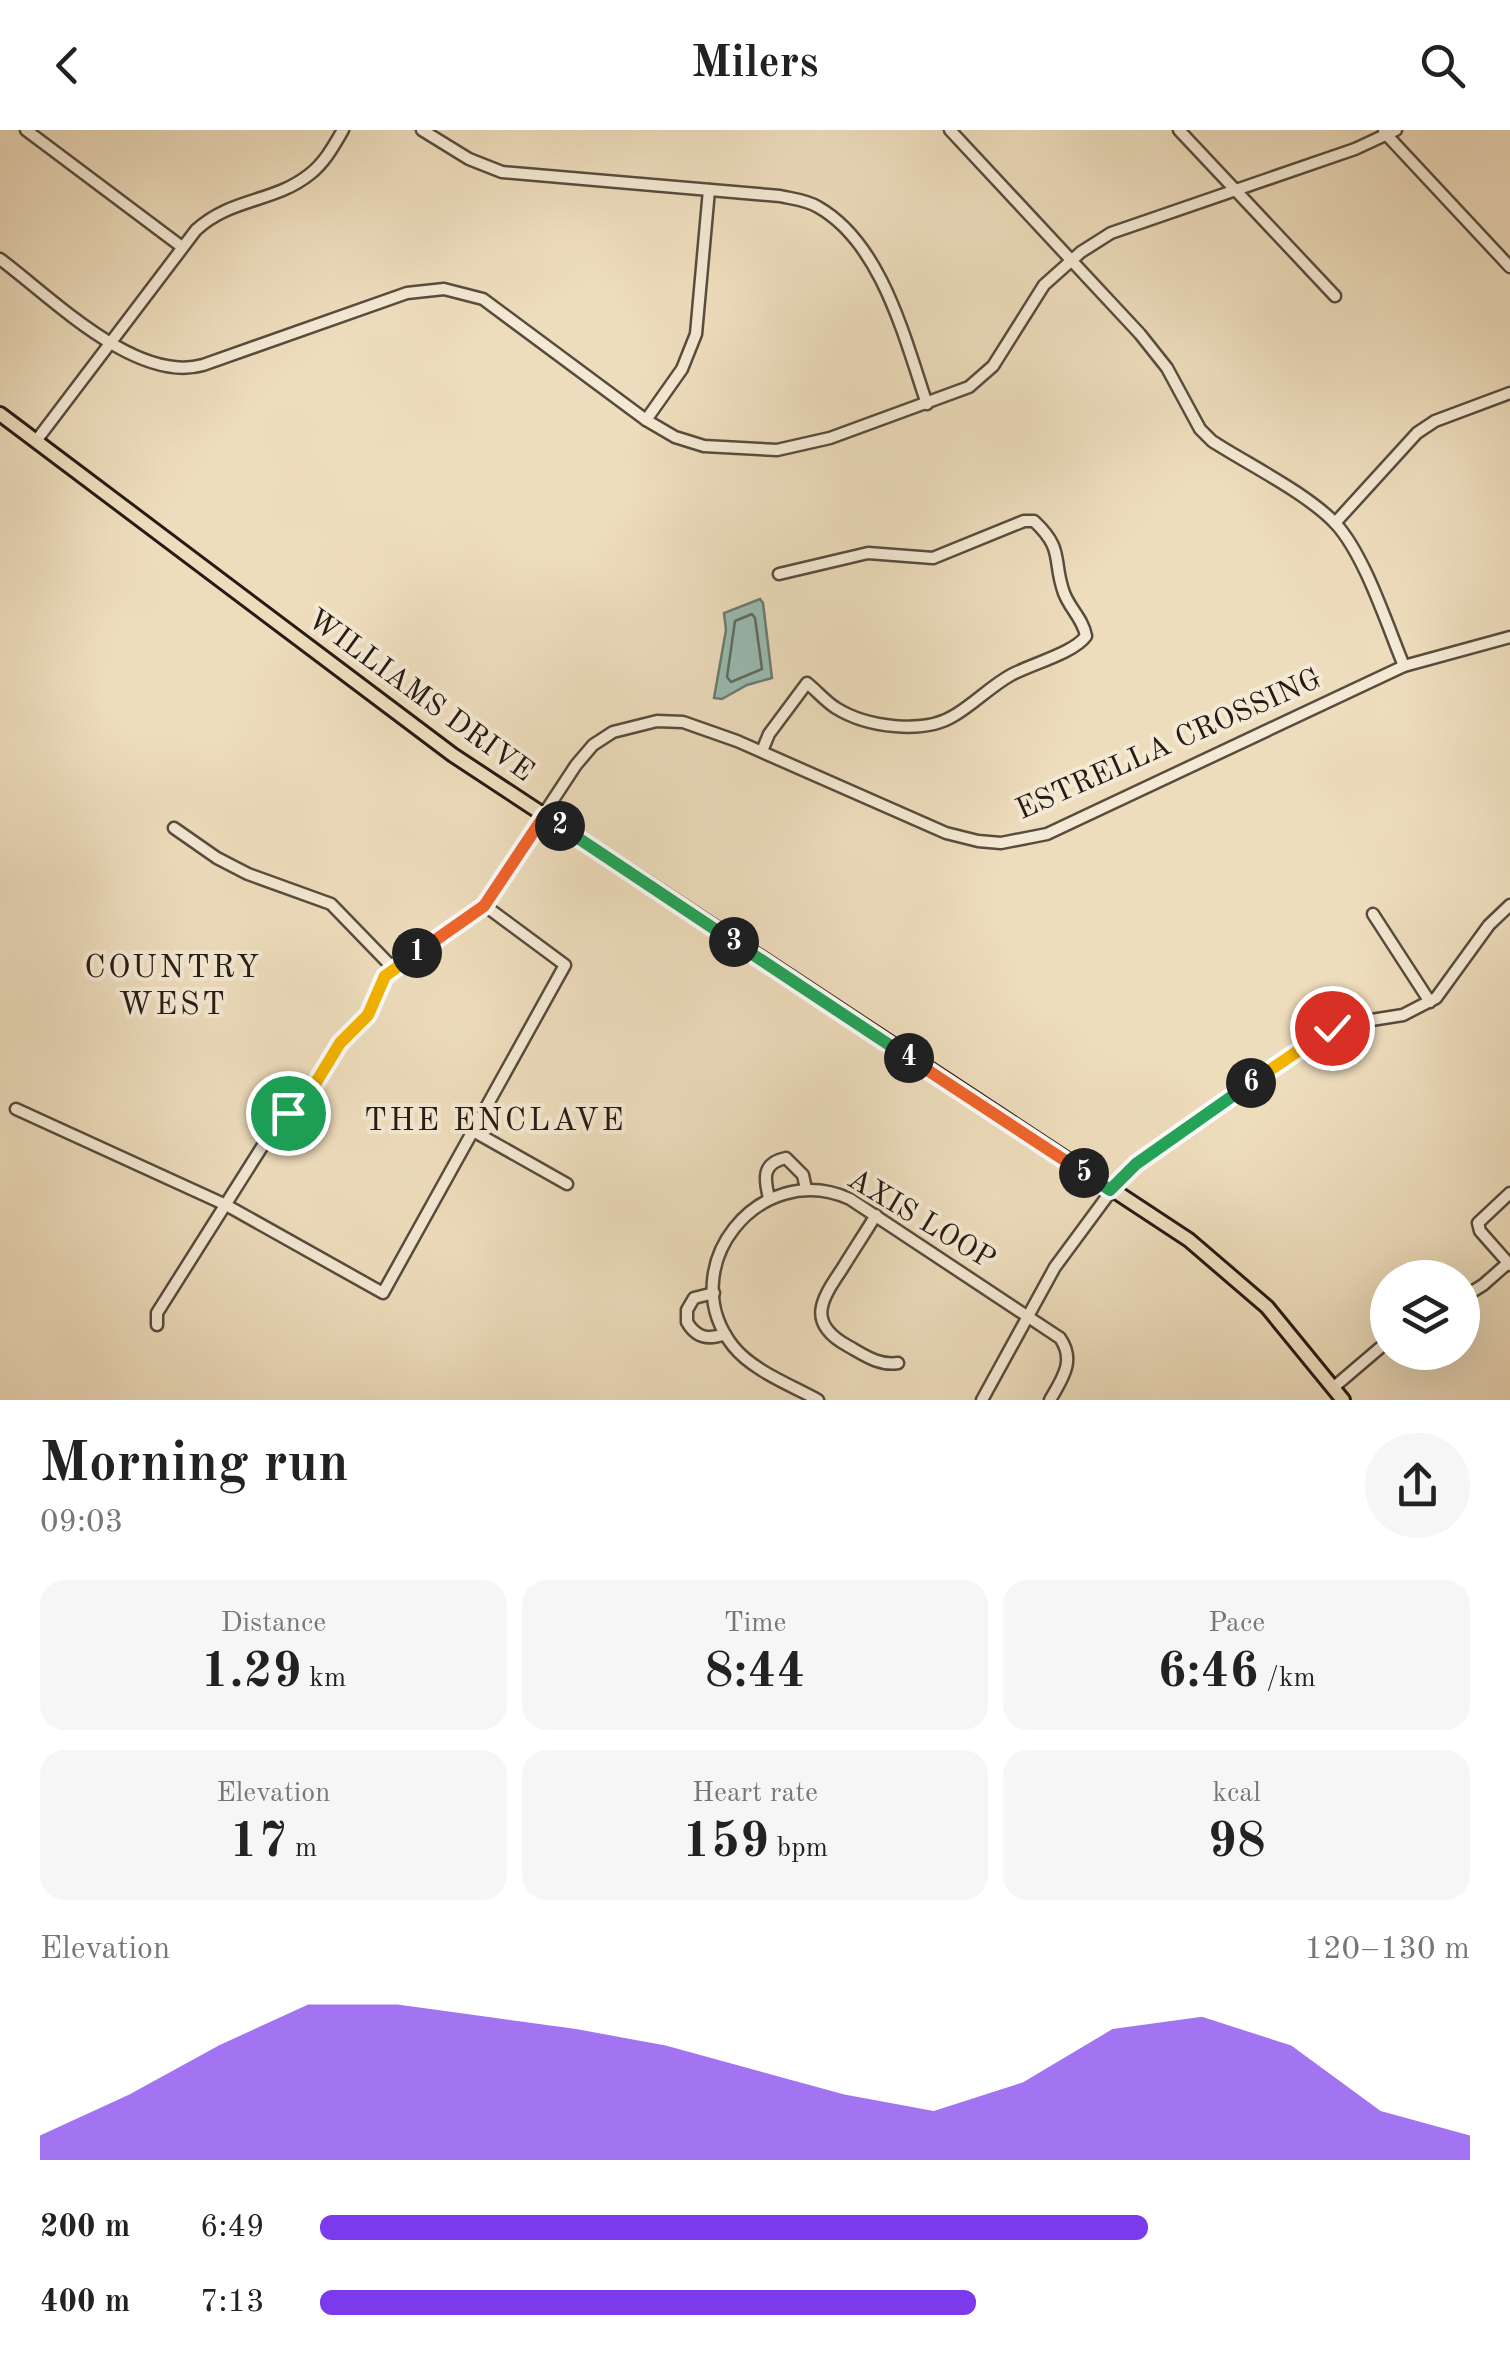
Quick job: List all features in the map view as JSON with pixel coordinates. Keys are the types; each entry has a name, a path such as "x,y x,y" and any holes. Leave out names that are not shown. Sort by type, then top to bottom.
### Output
{"main road":[{"name":"WILLIAMS DRIVE","path":"0,414 380,702 544,816 1188,1240 1266,1307 1343,1400"}],"street":[{"path":"26,130 182,247"},
{"path":"36,442 196,230 223,209 300,182 328,156 343,130"},
{"path":"422,130 468,159 502,172 709,190 815,205 836,221 878,274 927,404"},
{"path":"950,130 1162,359 1200,430 1335,523 1356,555 1404,666"},
{"path":"1180,130 1334,296"},
{"path":"0,258 111,343 149,364 192,368 407,293 444,289 476,296 496,306 646,420 675,437 704,446 776,450 830,438 969,388 986,374 1036,294 1101,239 1388,132 1510,267"},
{"path":"646,420 682,370 699,322 709,190"},
{"path":"1335,523 1417,433 1436,420 1510,393"},
{"path":"762,751 808,683 848,715 920,726 953,717 1006,678 1076,646 1086,636 1062,589 1052,540 1034,521 1024,521 933,558 868,553 780,574"},
{"name":"ESTRELLA CROSSING","path":"484,906 593,745 630,726 656,721 704,727 946,832 978,841 1024,840 1098,811 1404,666 1510,637"},
{"path":"174,828 232,867 331,904 393,968"},
{"path":"982,1400 1059,1262 1110,1190 1136,1164 1320,1035 1346,1024 1403,1016 1430,1002 1448,984 1489,925 1510,905"},
{"path":"16,1109 226,1205 383,1292 565,966 484,906 393,968 368,1015 340,1043 315,1084 272,1131 226,1205 157,1314 157,1325"},
{"path":"1373,914 1430,1002"},
{"path":"473,1131 567,1184"},
{"path":"769,1198 764,1178 767,1168 786,1158 796,1166 806,1190"},
{"name":"AXIS LOOP","path":"725,1334 714,1293 719,1256 746,1214 769,1198 806,1190 842,1195 1060,1338 1066,1349 1067,1368 1050,1400"},
{"path":"1480,1288 1509,1264 1480,1231 1478,1223 1510,1193"},
{"path":"876,1216 824,1295 821,1312 832,1337 877,1362 898,1363"},
{"path":"714,1293 694,1298 687,1310 687,1322 700,1336 725,1334 753,1363 818,1400"},
{"path":"1334,1387 1370,1356"}],"water":[{"path":"760,599 772,678 747,685 722,699 714,698 726,630 724,613"}],"district":[{"name":"COUNTRY WEST","path":"173,988"},
{"name":"THE ENCLAVE","path":"495,1122"}],"route":[{"path":"288,1113 315,1084 340,1043 368,1015 385,976 484,906 544,816 1110,1190 1136,1164 1332,1028"}]}
